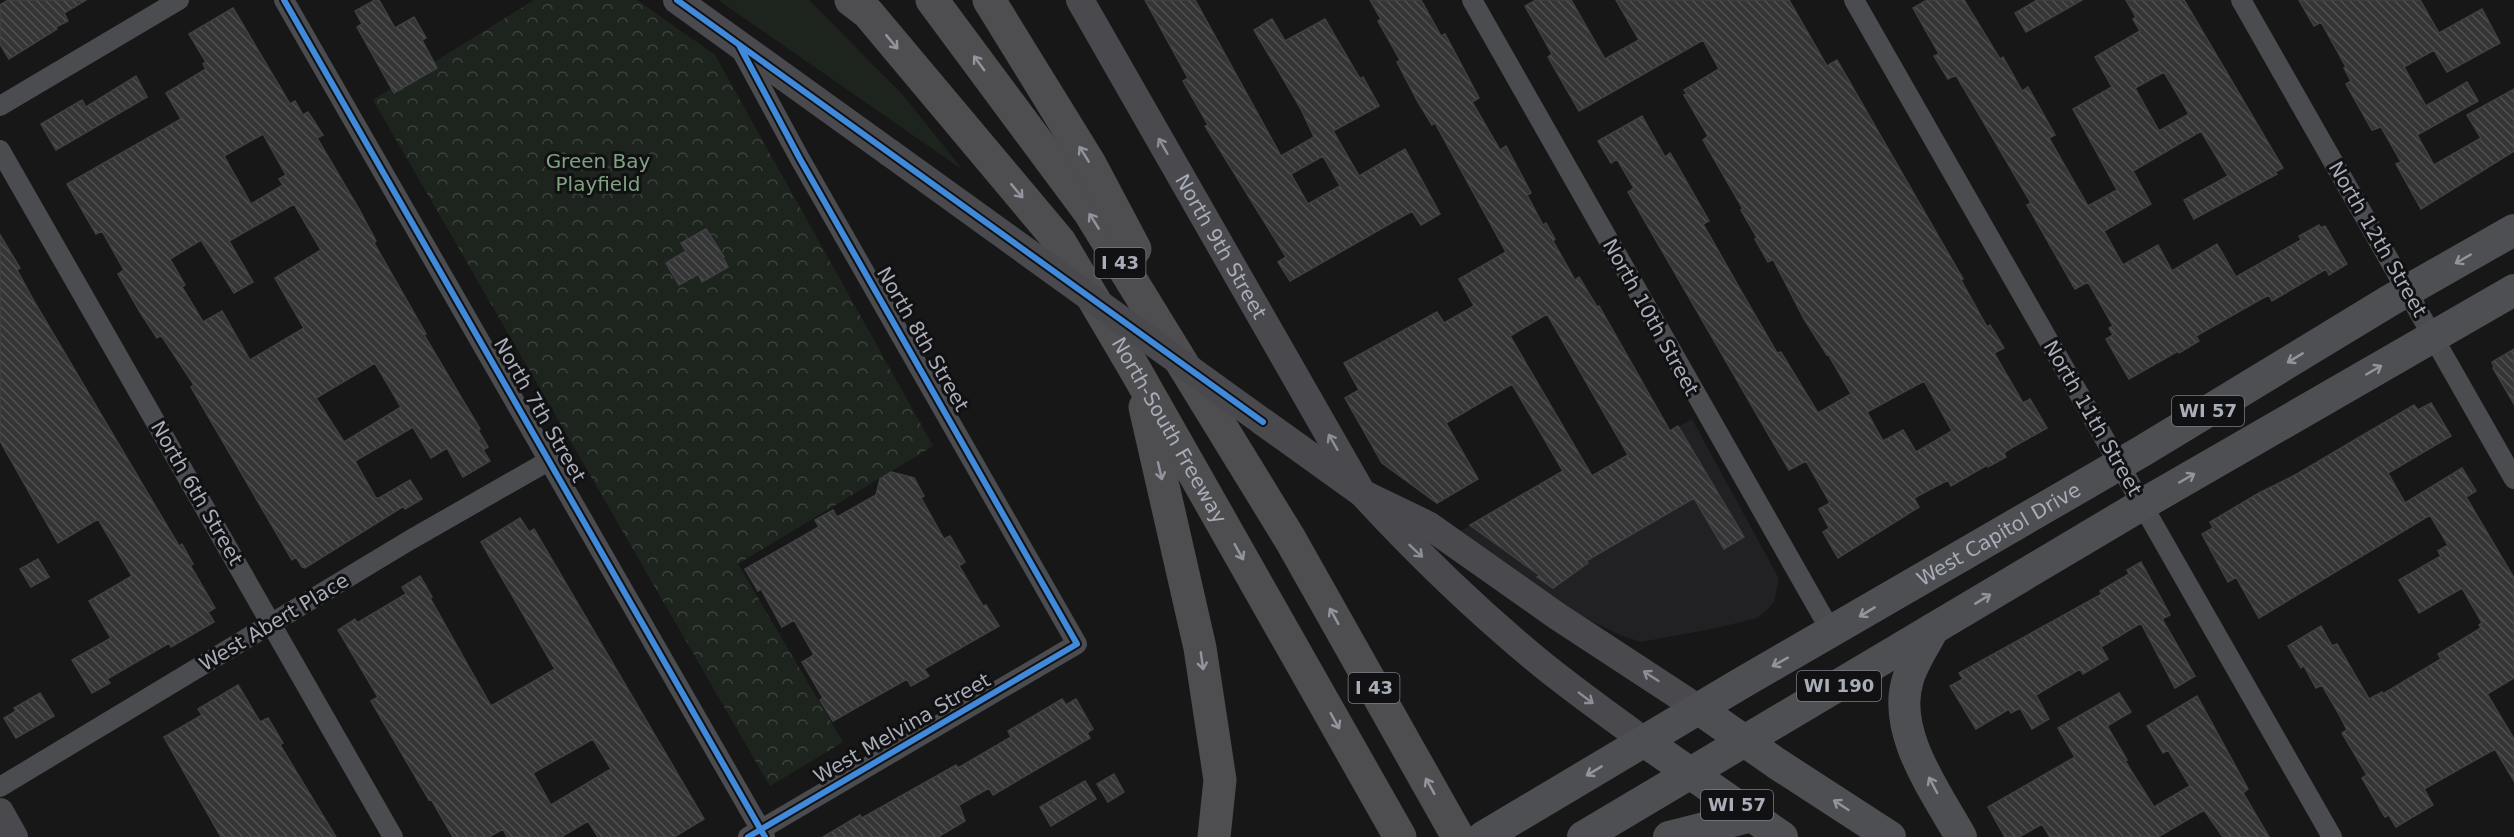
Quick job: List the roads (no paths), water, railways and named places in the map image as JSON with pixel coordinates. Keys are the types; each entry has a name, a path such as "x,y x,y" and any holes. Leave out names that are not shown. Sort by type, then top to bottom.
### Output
{"highway":[{"name":"North-South Freeway","path":"852,0 868,13 1060,242 1137,373 1400,837"},
{"name":"I 43","path":"932,0 1090,213 1290,539 1458,837"},
{"path":"989,0 1090,164 1290,539"},
{"path":"1137,373 1200,648 1220,780 1214,837"}],"main road":[{"path":"677,0 1362,493 1428,525 1557,616 1890,837"},
{"name":"North 9th Street","path":"1080,0 1362,493"},
{"name":"West Capitol Drive","path":"1483,837 2119,464 2408,290 2514,230"},
{"name":"WI 57","path":"1933,629 2143,504 2514,290"},
{"path":"1362,493 1411,546 1502,630 1540,662 1644,741"},
{"path":"1933,629 1908,678 1903,704 1907,732 1961,837"},
{"name":"WI 190","path":"1583,837 1933,629"},
{"name":"WI 57","path":"1644,741 1782,837"},
{"path":"0,812 14,837"},
{"path":"1669,837 1752,816"}],"street":[{"path":"0,106 178,0"},
{"name":"North 7th Street","path":"284,0 550,460 758,834"},
{"name":"North 10th Street","path":"1472,0 1832,633"},
{"name":"North 11th Street","path":"1854,0 2332,837"},
{"name":"North 12th Street","path":"2241,0 2514,478"},
{"name":"North 8th Street","path":"739,45 801,159 1077,644 1072,647"},
{"name":"North 6th Street","path":"0,150 393,837"},
{"name":"West Abert Place","path":"0,787 272,623 550,460"},
{"name":"West Melvina Street","path":"758,834 1072,647"}],"park label":[{"name":"Green Bay Playfield","path":"598,172"}]}
